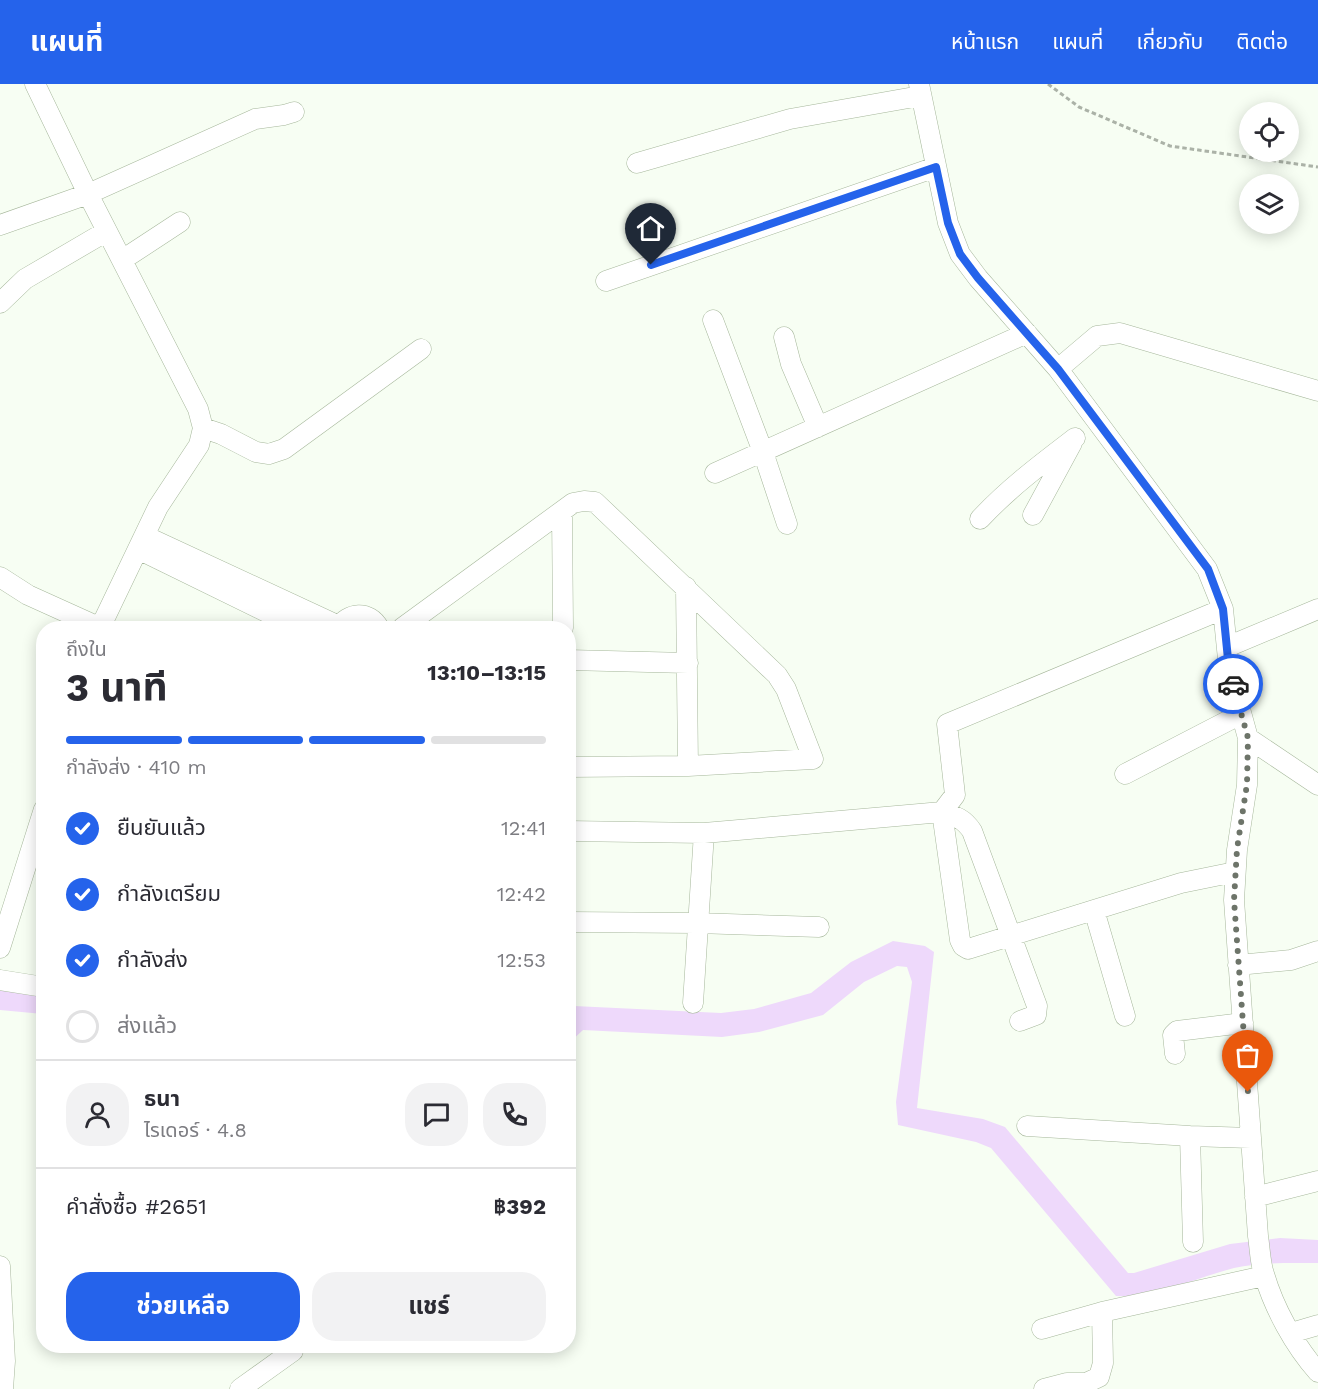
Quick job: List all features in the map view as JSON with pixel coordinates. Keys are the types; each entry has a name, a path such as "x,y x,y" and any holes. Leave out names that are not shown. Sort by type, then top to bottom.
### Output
{"street":[{"path":"35,84 198,410 203,428 199,445 158,507 103,621"},
{"path":"637,163 790,119 919,90 948,223 960,254 978,278 1058,369 1208,569 1223,609 1229,669 1248,738 1247,784 1237,849 1234,900 1258,1236 1263,1272 1291,1333 1305,1358 1318,1372"},
{"path":"0,225 88,194 255,119 294,112"},
{"path":"606,281 936,167"},
{"path":"122,260 180,222"},
{"path":"0,303 25,279 107,231"},
{"path":"713,320 763,452 787,524"},
{"path":"715,473 1027,333"},
{"path":"1058,369 1097,336 1120,333 1318,392"},
{"path":"784,337 791,364 818,427"},
{"path":"203,428 221,434 256,452 269,454 284,449 422,349"},
{"path":"980,519 1019,480 1095,420"},
{"path":"1033,515 1075,438"},
{"path":"412,621 573,503 596,502 777,675 786,689 813,759 688,766 576,767"},
{"path":"562,511 563,621"},
{"path":"141,543 324,621"},
{"path":"141,543 286,621"},
{"path":"0,577 28,595 85,621"},
{"path":"686,587 688,766"},
{"path":"1223,609 947,724 955,795 942,812 961,944 968,949 1181,883 1235,872"},
{"path":"1227,647 1318,609"},
{"path":"344,621 356,615 373,621"},
{"path":"576,660 688,663"},
{"path":"1125,774 1241,714"},
{"path":"1248,738 1318,784"},
{"path":"576,831 704,833 942,812 958,817 972,831 1037,1006 1036,1015 1020,1021"},
{"path":"693,1003 704,833"},
{"path":"0,948 36,834"},
{"path":"1094,910 1125,1016"},
{"path":"576,922 819,927"},
{"path":"1238,965 1291,960 1318,951"},
{"path":"0,980 36,986"},
{"path":"1175,1054 1173,1035 1177,1031 1243,1023"},
{"path":"1027,1126 1190,1137 1251,1138"},
{"path":"1190,1137 1193,1242"},
{"path":"1255,1197 1318,1181"},
{"path":"0,1266 3,1389"},
{"path":"1042,1329 1263,1272"},
{"path":"1044,1389 1067,1383 1080,1386 1100,1377 1102,1312"},
{"path":"1291,1333 1318,1325"},
{"path":"240,1389 290,1353"}],"path":[{"path":"1048,84 1079,107 1170,146 1318,167"}],"shaded area":[{"path":"893,941 925,946 934,952 917,1108 983,1119 1005,1127 1128,1273 1230,1244 1280,1238 1318,1240 1318,1263 1244,1266 1161,1291 1116,1296 991,1148 976,1142 898,1125 896,1102 912,982 907,967 897,966 864,982 823,1015 759,1032 722,1037 583,1030 576,1036 576,1006 721,1013 754,1009 811,993 851,962"},
{"path":"0,986 36,989 36,1013 0,1010"}],"way so far":[{"path":"1233,684 1248,738 1247,784 1237,849 1234,900 1248,1092"}],"route":[{"path":"651,265 936,167 948,223 960,254 978,278 1058,369 1208,569 1223,609 1229,669 1233,684"}]}
